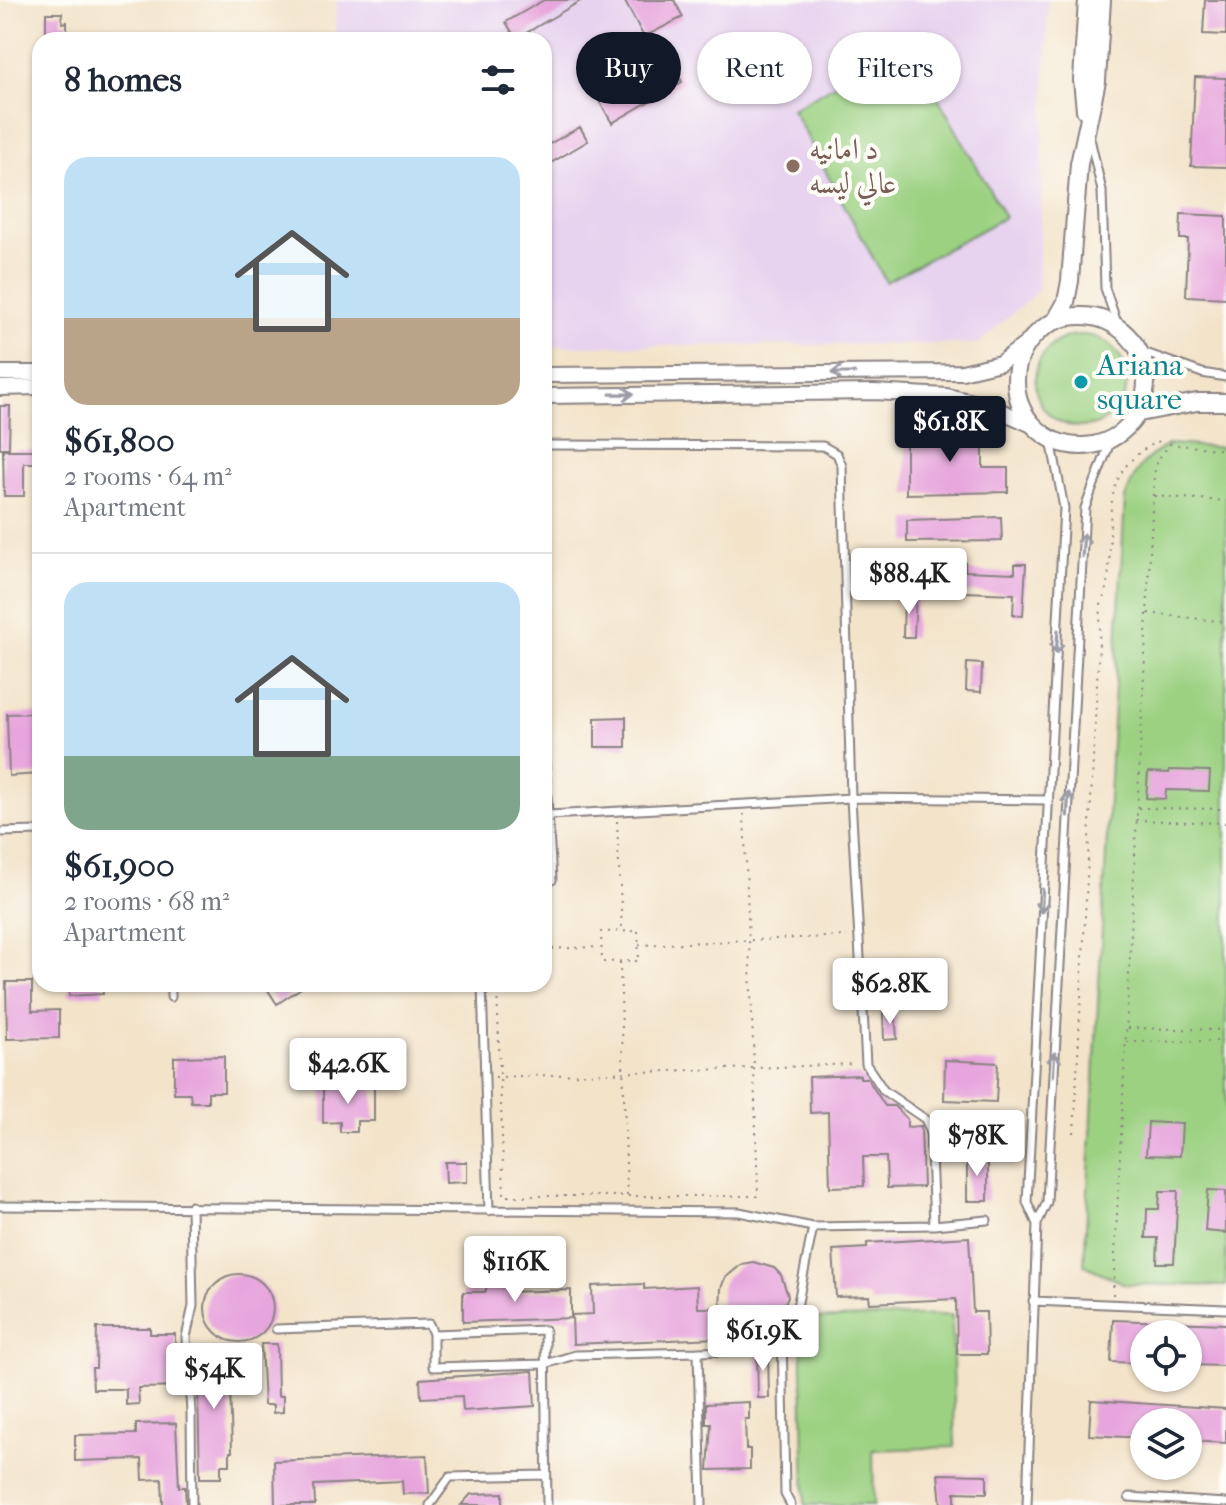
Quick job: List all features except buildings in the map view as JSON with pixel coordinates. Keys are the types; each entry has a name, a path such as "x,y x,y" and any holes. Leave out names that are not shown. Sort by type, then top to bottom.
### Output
{"street":[{"path":"1087,0 1082,80 1088,128"},
{"path":"552,375 962,372 1000,363 1056,320 1066,302 1079,164 1097,81 1102,0"},
{"path":"552,396 874,392 947,396 987,405 1030,424 1051,440 1081,447 1111,440 1139,413 1146,393 1146,371 1140,351 1118,326 1088,316 1056,320"},
{"path":"1026,344 1016,370 1016,385 1017,399 1030,424"},
{"path":"0,373 32,373"},
{"path":"0,388 32,387"},
{"path":"1139,413 1197,402 1226,402"}],"lane":[{"path":"1088,128 1102,191 1105,288 1118,326"},
{"path":"1140,351 1202,373 1226,377"},
{"path":"1037,1224 1027,1202 1064,508 1051,440"},
{"path":"1027,1505 1037,1224 1047,1202 1085,508 1111,440"},
{"path":"552,445 823,446 837,454 842,466 851,798 866,1064 884,1091 925,1119 930,1130 934,1225"},
{"path":"552,815 851,798 1048,800"},
{"path":"0,832 32,831"},
{"path":"171,992 171,997"},
{"path":"482,992 489,1211"},
{"path":"0,1206 739,1212 813,1227 934,1225 987,1220"},
{"path":"191,1206 193,1306 186,1337 192,1505"},
{"path":"791,1505 785,1494 782,1330 797,1307 813,1227"},
{"path":"1033,1301 1226,1309"},
{"path":"276,1329 429,1324 433,1334 433,1367 545,1364 575,1355 730,1351 729,1333"},
{"path":"433,1334 545,1330 547,1505"},
{"path":"698,1352 702,1505"},
{"path":"430,1505 450,1477 546,1475"},
{"path":"1129,1497 1226,1503"}],"path":[{"path":"1074,1133 1101,605 1107,590 1112,499 1119,473 1133,457 1164,439"},
{"path":"1112,1305 1154,474 1158,459 1170,444 1226,450"},
{"path":"1153,496 1226,501"},
{"path":"1147,613 1226,622"},
{"path":"497,992 504,1196 758,1196 743,805"},
{"path":"1137,808 1226,809"},
{"path":"617,812 622,931"},
{"path":"1136,820 1226,823"},
{"path":"638,931 639,945 639,961 602,962 601,932 638,931"},
{"path":"639,945 860,935"},
{"path":"552,949 602,947"},
{"path":"620,962 627,1197"},
{"path":"1127,1028 1226,1030"},
{"path":"1126,1042 1226,1041"},
{"path":"485,1078 866,1064"}],"shaded area":[{"name":"د امانیه عالي لیسه","path":"337,0 1048,0 1038,291 978,344 552,346 552,32 335,32"}],"green space":[{"path":"828,89 828,104 942,104 1005,217 886,282 792,109 801,104 812,104 812,98"},
{"path":"1081,335 1099,338 1114,348 1124,363 1127,381 1124,399 1114,414 1099,424 1081,427 1063,424 1048,414 1038,399 1035,381 1038,363 1048,348 1063,338"},
{"path":"1170,444 1226,448 1226,1286 1125,1284 1084,1265 1125,498 1141,466"},
{"path":"952,1315 955,1447 873,1450 874,1505 805,1505 801,1319"}],"place":[{"name":"د امانیه عالي لیسه","path":"793,166"},
{"name":"Ariana square","path":"1081,382"}]}
